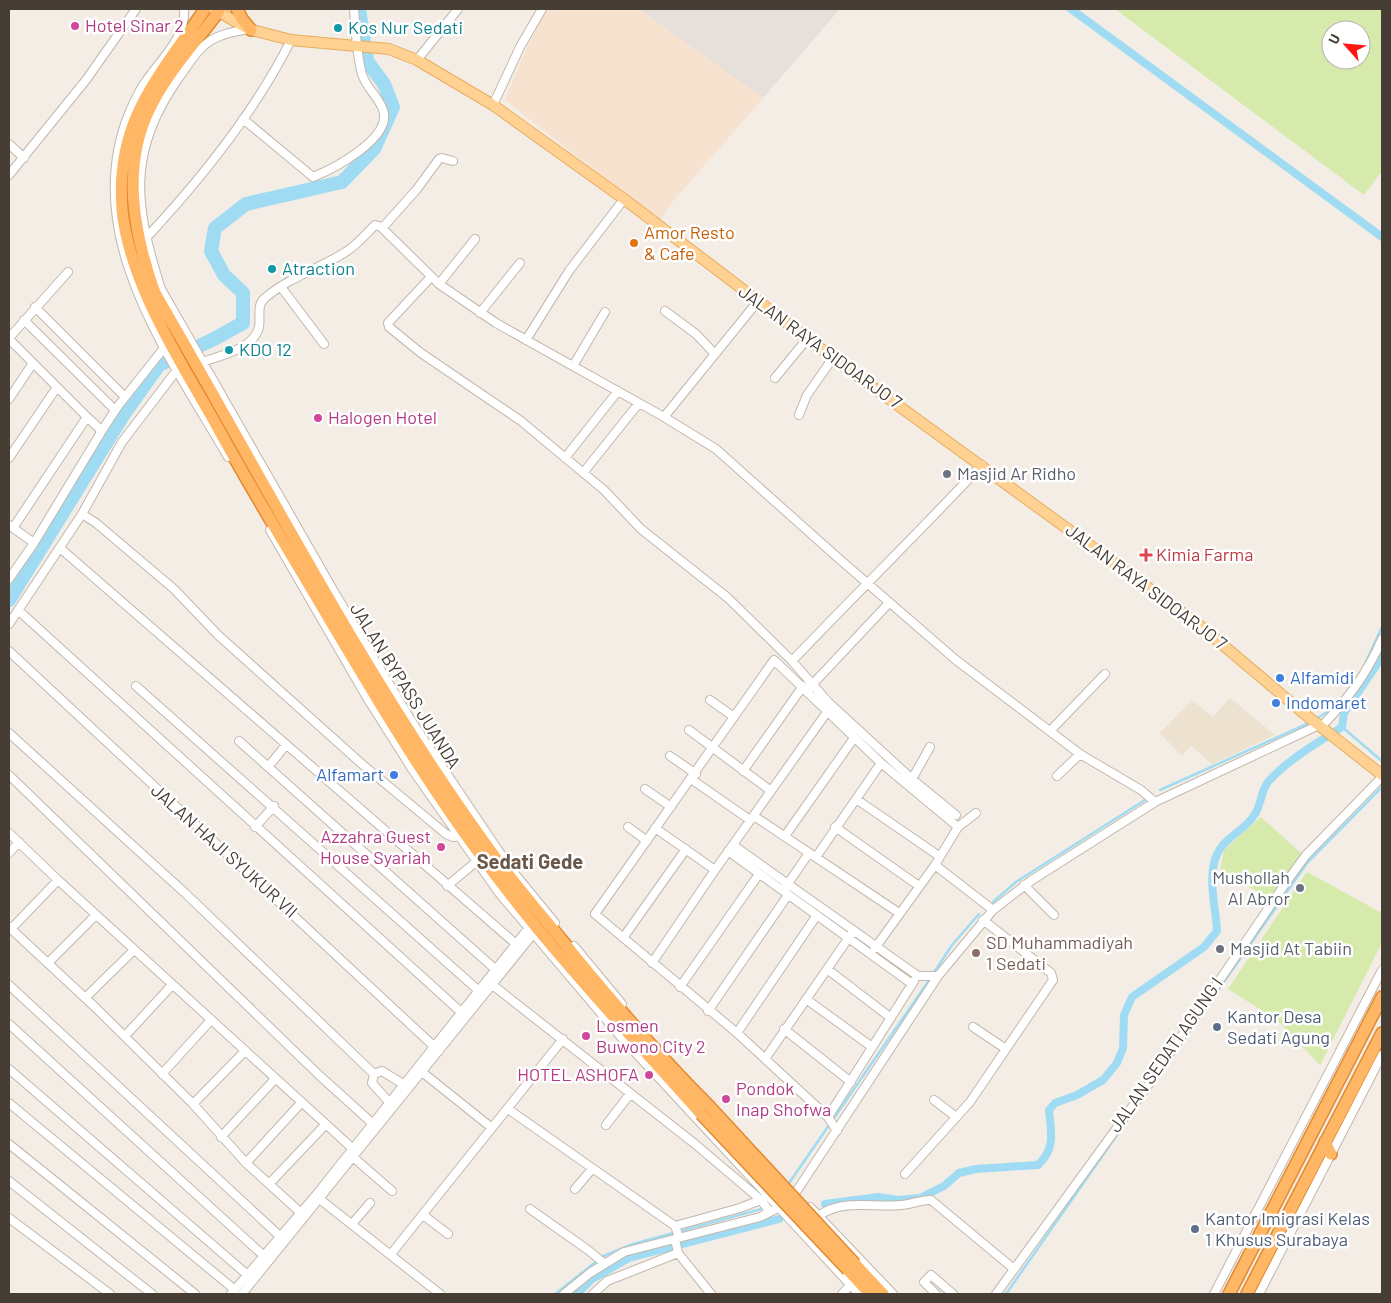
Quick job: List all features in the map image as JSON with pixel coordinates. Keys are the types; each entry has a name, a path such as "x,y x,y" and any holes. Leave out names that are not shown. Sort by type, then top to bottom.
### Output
{"highway":[{"name":"JALAN BYPASS JUANDA","path":"204,9 150,81 126,144 118,202 144,292 167,349 189,364 244,441 321,575 352,647"},
{"path":"237,9 249,29"},
{"name":"JALAN BYPASS JUANDA","path":"218,10 154,101 141,131 133,177 133,202 144,234 155,293 189,345 189,364 226,448 302,578 352,647 490,851 534,926 589,996 672,1088 699,1111 852,1267 884,1294"},
{"name":"JALAN BYPASS JUANDA","path":"534,926 558,932 626,1013 691,1084 699,1111"},
{"path":"1229,1294 1382,996"},
{"path":"1247,1294 1325,1142 1379,1050 1382,1033"},
{"path":"1362,1037 1379,1050"},
{"path":"1325,1142 1331,1154"},
{"name":"JALAN BYPASS JUANDA","path":"852,1267 870,1294"}],"main road":[{"name":"JALAN RAYA SIDOARJO 7","path":"218,10 249,29 291,40 389,49 417,60 493,105 624,199 833,358 1198,624 1320,727 1339,740 1382,776"}],"street":[{"path":"9,175 86,80 136,9"},
{"path":"150,81 180,33 184,9"},
{"path":"243,119 313,177 335,168 377,136 383,123 384,111 364,79 354,9"},
{"path":"417,60 458,9"},
{"path":"493,105 520,47 542,9"},
{"path":"144,234 139,196 141,165 145,141 156,114 203,45 217,35 249,29"},
{"path":"144,234 243,119 277,68 291,40"},
{"path":"9,144 24,158"},
{"path":"381,227 388,223 417,189 439,159 453,161"},
{"path":"526,340 569,271 624,199"},
{"path":"9,624 82,514 122,442 189,364 242,346 253,339 259,327 261,302 281,287 346,252 375,225 381,227 431,277 480,313 664,416 720,452 837,558 956,660 1017,704 1080,754 1141,790 1155,802"},
{"path":"440,284 475,239"},
{"path":"480,313 520,263"},
{"path":"68,272 9,338 101,432"},
{"path":"431,277 388,323 389,326 421,353 521,421 604,490 641,529 728,598 792,661 828,702 912,779 956,815"},
{"path":"281,287 324,344"},
{"path":"664,416 758,301"},
{"path":"35,307 125,397"},
{"path":"665,311 696,334 714,353"},
{"path":"573,366 605,312"},
{"path":"24,320 115,410"},
{"path":"774,378 807,338"},
{"path":"9,579 11,570 34,543 115,410 167,349"},
{"path":"799,415 807,396 833,358"},
{"path":"9,399 33,363"},
{"path":"9,458 57,387"},
{"path":"565,458 618,391"},
{"path":"583,473 639,403"},
{"path":"34,543 11,526 87,417"},
{"path":"792,661 867,582 926,525 982,465"},
{"path":"82,514 102,528 174,589 250,664 415,810 446,834 453,837 459,836"},
{"path":"60,548 516,944"},
{"path":"743,771 805,688 814,684 889,603"},
{"path":"18,610 147,725 255,827 462,1013"},
{"path":"508,1110 592,1169 677,1234 743,1223 791,1187 832,1124 936,976 992,910 1024,886 1155,802 1320,727 1351,696 1370,665 1382,639"},
{"path":"352,647 414,772 476,862 534,926"},
{"path":"352,647 412,722 482,828 558,932"},
{"name":"JALAN HAJI SYUKUR VII","path":"9,651 109,746 334,951 436,1049"},
{"path":"832,1124 737,1033 708,1011 595,914 774,660 881,763 958,826"},
{"path":"1050,731 1105,674"},
{"path":"136,686 274,806 479,991"},
{"path":"710,700 734,717"},
{"path":"652,963 730,848 827,712"},
{"path":"689,730 771,791"},
{"path":"9,733 185,893 374,1074"},
{"path":"785,836 854,738"},
{"path":"239,741 496,969"},
{"path":"268,767 286,745"},
{"path":"912,779 930,747"},
{"path":"1057,776 1080,754"},
{"path":"670,756 693,776 752,818 785,836 899,913"},
{"path":"708,1011 786,890 836,827 881,763"},
{"path":"9,775 320,1076 372,1123"},
{"name":"JALAN SEDATI AGUNG I","path":"996,1294 1150,1081 1306,855 1382,776"},
{"path":"645,789 671,807"},
{"path":"856,799 939,856"},
{"path":"255,827 274,806"},
{"path":"871,954 935,865 958,826 976,813"},
{"path":"628,827 647,841"},
{"path":"836,827 919,886"},
{"path":"656,828 715,870"},
{"path":"9,833 172,985 352,1148"},
{"path":"9,853 19,842"},
{"path":"730,848 759,874 855,930 921,975 936,976"},
{"path":"730,848 817,915 912,984"},
{"path":"623,938 686,849"},
{"path":"447,886 476,862"},
{"path":"935,865 992,910"},
{"path":"680,987 759,874"},
{"path":"58,880 10,928 125,1036 192,1104 246,1163 301,1213"},
{"path":"1024,886 1054,915"},
{"path":"48,963 96,915"},
{"path":"737,1033 817,915"},
{"path":"905,1174 970,1102 1053,978 1051,972 983,920"},
{"path":"9,1103 241,1293 264,1256 283,1240 301,1213 318,1197 352,1148 367,1135 422,1072 462,1013 479,991 489,983 496,969 516,944 534,926"},
{"path":"251,1278 353,1157 372,1123 403,1084 436,1049 534,926"},
{"path":"765,1059 784,1029 855,930"},
{"path":"85,998 134,950"},
{"path":"827,969 890,1018"},
{"path":"1214,1294 1382,970"},
{"path":"832,1124 851,1082 912,984 921,975"},
{"path":"489,983 563,1039 769,1204 859,1294"},
{"path":"9,985 283,1240"},
{"path":"125,1036 172,985"},
{"path":"806,999 872,1047"},
{"path":"162,1074 211,1020"},
{"path":"9,1024 264,1256"},
{"path":"973,1027 1006,1048"},
{"path":"784,1029 851,1082"},
{"path":"391,1254 563,1039"},
{"path":"1259,1294 1331,1154 1379,1050"},
{"path":"192,1104 245,1051"},
{"path":"9,1069 251,1278"},
{"path":"374,1074 382,1072 403,1084"},
{"path":"422,1072 492,1128"},
{"path":"374,1074 372,1083 389,1102"},
{"path":"222,1137 275,1078"},
{"path":"691,1084 893,1294"},
{"path":"606,1125 630,1094"},
{"path":"934,1100 956,1117"},
{"path":"246,1163 301,1102"},
{"path":"699,1111 769,1204"},
{"path":"270,1183 326,1124"},
{"path":"9,1144 196,1294"},
{"path":"353,1157 392,1191"},
{"path":"576,1189 592,1169"},
{"path":"9,1181 152,1294"},
{"path":"318,1197 440,1294"},
{"path":"818,1216 830,1208 901,1205 931,1200 1014,1269"},
{"path":"352,1224 370,1203"},
{"path":"564,1294 601,1261 769,1204"},
{"path":"530,1209 601,1261"},
{"path":"422,1215 448,1234"},
{"path":"9,1218 110,1294"},
{"path":"677,1234 678,1252 709,1294"},
{"path":"593,1294 607,1281 678,1252"},
{"path":"936,1294 924,1282 931,1275 953,1294"},
{"path":"842,1294 850,1285"}],"shaded area":[{"path":"547,9 639,9 763,98 669,206 660,222 505,100 522,58"},
{"path":"639,9 840,9 763,98"},
{"path":"1230,698 1275,735 1212,764 1191,746 1182,756 1160,733 1192,700 1213,717"}],"green space":[{"path":"1115,9 1382,9 1382,171 1364,195"},
{"path":"1261,817 1302,854 1269,898 1220,871 1224,850"},
{"path":"1307,872 1382,913 1382,943 1320,1065 1277,1020 1228,989"}],"waterway":[{"path":"9,600 124,414 159,365 243,323 243,293 224,275 211,251 215,228 246,204 342,182 374,149 393,107 384,84 367,61 359,9"},
{"path":"1071,9 1382,237"},
{"path":"1364,666 1382,627"},
{"path":"825,1204 878,1197 898,1200 920,1198 944,1186 959,1173 976,1169 1038,1165 1044,1159 1050,1146 1049,1110 1055,1103 1077,1095 1103,1080 1117,1063 1123,1048 1124,1015 1132,997 1204,947 1217,931 1212,880 1214,863 1221,847 1250,821 1257,810 1268,782 1276,774 1304,752 1342,727 1344,713 1382,657"},
{"path":"1316,719 1335,707"},
{"path":"1160,790 1309,723"},
{"path":"1342,727 1382,761"},
{"path":"1006,1294 1307,863 1382,787"},
{"path":"993,902 1016,882 1145,800"},
{"path":"933,974 952,945 979,914"},
{"path":"787,1186 930,979"},
{"path":"601,1257 633,1244 765,1208"},
{"path":"577,1294 592,1279 629,1258 779,1219"},
{"path":"555,1294 597,1261"}],"place":[{"name":"Hotel Sinar 2","path":"75,26"},
{"name":"Kos Nur Sedati","path":"338,28"},
{"name":"Amor Resto & Cafe","path":"634,243"},
{"name":"Atraction","path":"272,269"},
{"name":"KDO 12","path":"229,350"},
{"name":"Halogen Hotel","path":"318,418"},
{"name":"Masjid Ar Ridho","path":"947,474"},
{"name":"Kimia Farma","path":"1146,555"},
{"name":"Alfamidi","path":"1280,678"},
{"name":"Indomaret","path":"1276,703"},
{"name":"Alfamart","path":"394,775"},
{"name":"Azzahra Guest House Syariah","path":"441,847"},
{"name":"Mushollah Al Abror","path":"1300,888"},
{"name":"Masjid At Tabiin","path":"1220,949"},
{"name":"SD Muhammadiyah 1 Sedati","path":"976,953"},
{"name":"Kantor Desa Sedati Agung","path":"1217,1027"},
{"name":"Losmen Buwono City 2","path":"586,1036"},
{"name":"HOTEL ASHOFA","path":"649,1075"},
{"name":"Pondok Inap Shofwa","path":"726,1099"},
{"name":"Kantor Imigrasi Kelas 1 Khusus Surabaya","path":"1195,1229"}],"district":[{"name":"Sedati Gede","path":"530,862"}]}
